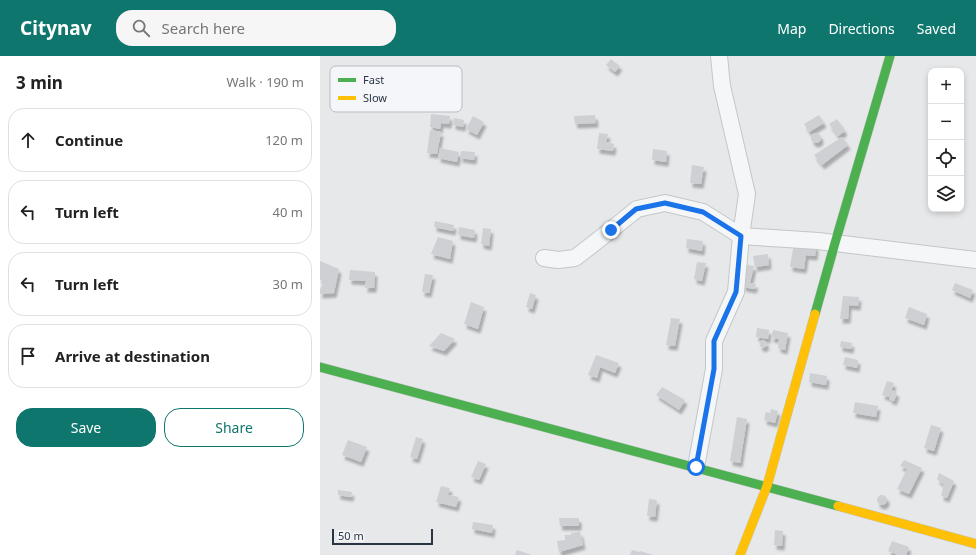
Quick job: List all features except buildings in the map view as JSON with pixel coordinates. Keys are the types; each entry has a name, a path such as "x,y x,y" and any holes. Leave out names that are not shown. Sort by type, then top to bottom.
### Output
{"street":[{"path":"696,467 714,369 714,341 736,292 741,236 747,194 722,86 719,56"},
{"path":"740,555 767,486 835,243 890,56"},
{"path":"544,258 558,260 574,258 636,209 665,203 703,212 741,236 818,240 976,260"},
{"path":"320,367 767,486 976,544"}],"traffic: fast":[{"path":"815,314 890,56"},
{"path":"320,367 838,506"}],"traffic: slow":[{"path":"740,555 767,486 815,314"},
{"path":"838,506 976,544"}],"route":[{"path":"611,230 636,209 665,203 703,212 741,236 736,292 714,341 714,369 696,467"}]}
